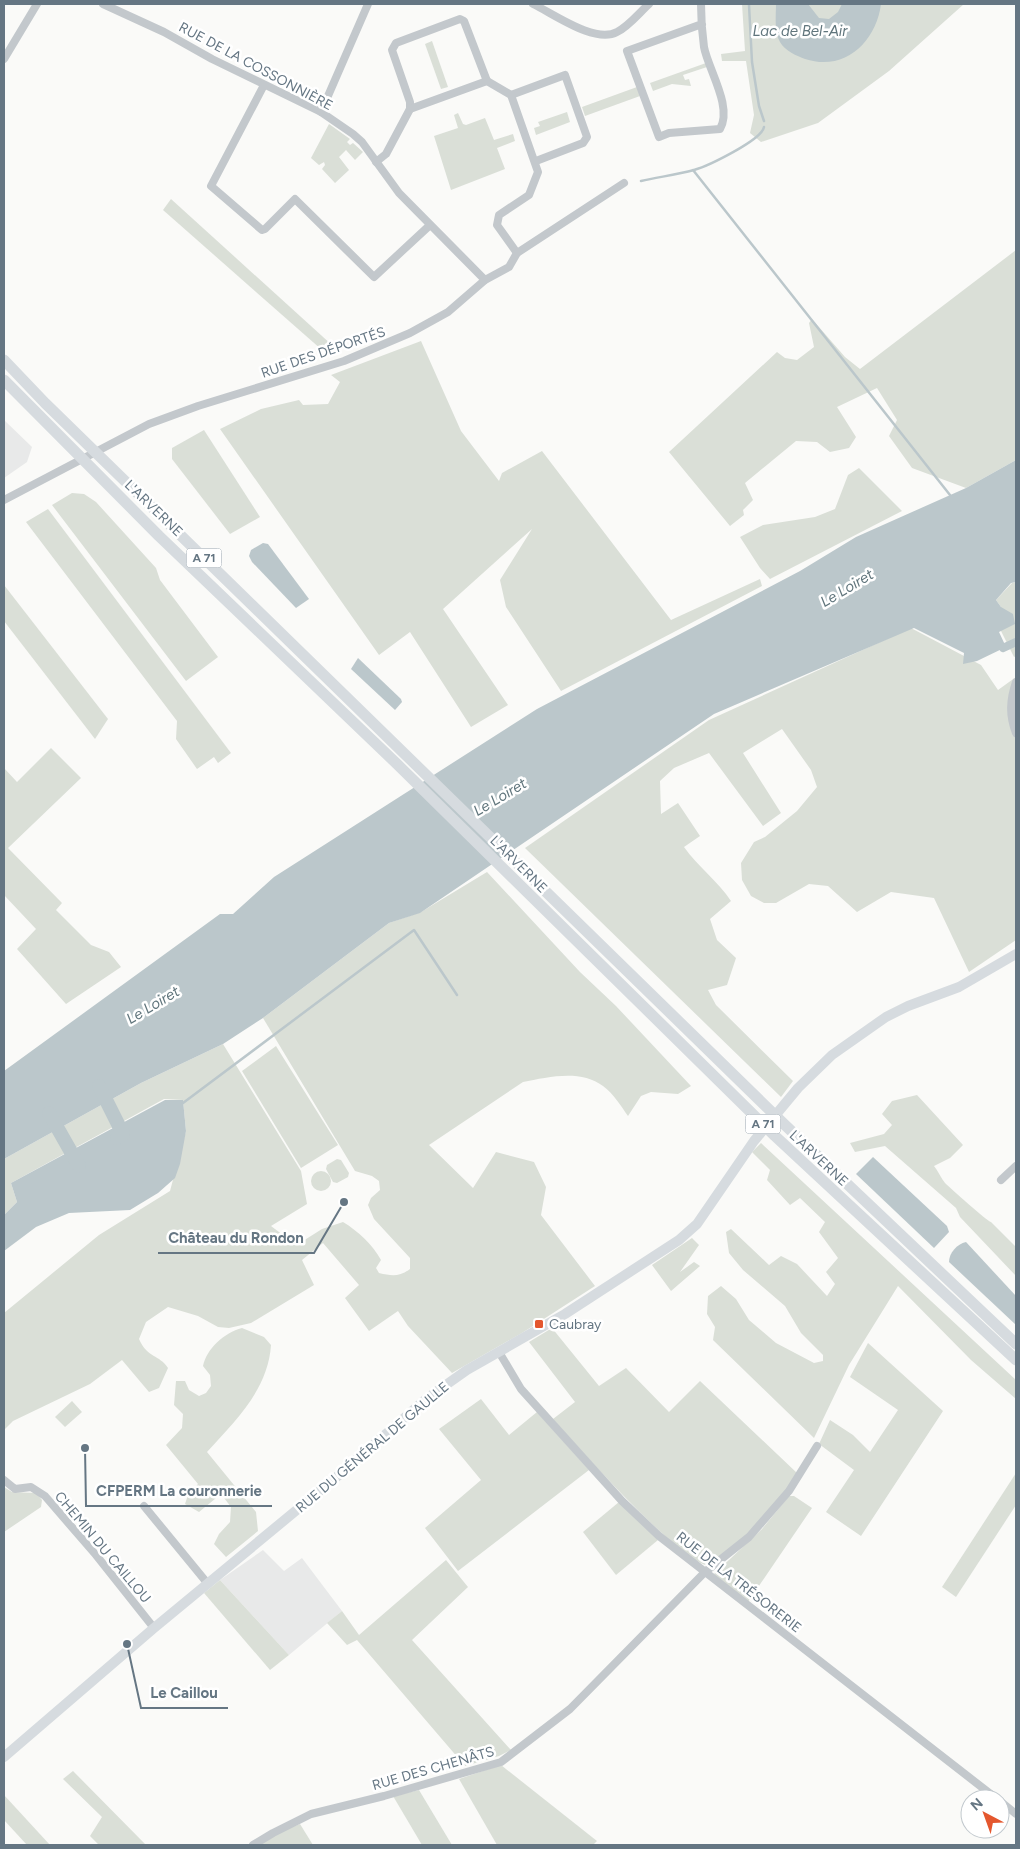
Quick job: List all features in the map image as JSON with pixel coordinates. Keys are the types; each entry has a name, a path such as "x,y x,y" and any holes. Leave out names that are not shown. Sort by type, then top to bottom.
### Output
{"highway":[{"name":"L'ARVERNE","path":"4,360 45,403 771,1112 1016,1344"},
{"name":"L'ARVERNE","path":"4,380 159,536 397,764 775,1136 1016,1360"}],"main road":[{"name":"RUE DU GÉNÉRAL DE GAULLE","path":"4,1756 154,1628 339,1475 426,1399 466,1371 565,1314 679,1240 711,1206 754,1141 798,1088 832,1055 886,1017 908,1006 959,987 1016,954"}],"street":[{"path":"4,59 37,4"},
{"name":"RUE DE LA COSSONNIÈRE","path":"103,4 164,32 264,85 321,112 353,134 399,193 429,226 485,280"},
{"path":"321,112 368,4"},
{"path":"533,4 586,31 604,36 620,31 649,4"},
{"path":"701,4 704,48 720,92 723,124 720,129 669,133 659,137 627,51 702,24"},
{"path":"376,162 386,154 410,109 410,102 392,50 396,43 460,20 464,21 486,81 511,95 536,161 538,172 529,195 498,215 497,225 517,253"},
{"path":"511,95 564,75 587,137 583,144 536,161"},
{"path":"410,109 486,81"},
{"path":"264,85 210,186 262,230 295,199 374,277 429,226"},
{"name":"RUE DES DÉPORTÉS","path":"4,500 60,468 117,439 173,414 344,361 419,329 448,312 485,280 509,268 517,253 624,183"},
{"path":"1016,682 1011,697 1011,714 1016,733"},
{"path":"1001,1180 1016,1166"},
{"name":"RUE DE LA TRÉSORERIE","path":"498,1352 521,1389 622,1502 659,1536 984,1789"},
{"name":"RUE DES CHENÂTS","path":"253,1845 272,1833 312,1814 384,1796 501,1762 570,1709 705,1572 742,1543 790,1490 817,1446"},
{"name":"CHEMIN DU CAILLOU","path":"4,1480 15,1489 31,1487 45,1496 96,1555 154,1628"},
{"path":"144,1506 208,1584"}],"shaded area":[{"path":"742,4 964,4 889,71 818,123 761,142 750,133 754,115 746,61 722,61 721,54 745,51"},
{"path":"432,41 448,87 441,89 425,44"},
{"path":"706,63 707,67 683,75 685,80 689,79 691,86 672,84 653,91 650,83"},
{"path":"637,87 640,96 585,116 582,107"},
{"path":"567,112 570,122 536,135 534,128 540,126 538,122"},
{"path":"458,113 463,124 466,125 485,118 494,140 513,134 515,141 497,148 505,169 451,190 434,136 458,128 454,115"},
{"path":"329,124 350,139 347,142 350,145 353,143 363,152 355,160 346,150 339,157 349,170 335,183 322,169 325,165 324,162 319,165 311,158"},
{"path":"171,199 333,346 322,350 163,210"},
{"path":"1016,250 1016,460 966,488 912,468 889,436 897,420 877,388 837,407 856,437 849,448 830,452 817,442 796,441 745,483 753,500 743,510 744,515 730,526 669,452 777,352 785,358 797,360 814,347 809,323 812,319 845,357 860,369"},
{"path":"421,341 461,431 499,481 502,473 542,451 671,620 760,579 762,586 561,691 506,607 500,580 532,529 443,609 508,705 471,727 410,632 379,655 220,429 261,409 299,400 303,405 328,404 340,382 331,375"},
{"path":"4,420 32,447 27,462 4,478"},
{"path":"204,430 260,517 230,534 172,459 172,448"},
{"path":"859,468 902,511 770,579 760,568 740,537 763,525 815,517 835,509 848,475"},
{"path":"72,493 84,494 96,502 156,568 160,580 218,657 186,681 52,505"},
{"path":"48,509 231,753 218,763 214,757 197,769 176,739 177,721 26,522"},
{"path":"1016,582 1016,656 1014,657 1001,631 1001,607 996,600 1012,583"},
{"path":"4,585 108,719 95,739 4,621"},
{"path":"911,628 981,665 998,690 1016,677 1016,940 969,972 934,898 891,892 857,912 828,886 809,884 776,903 764,903 751,896 742,880 741,863 754,842 765,837 797,811 817,787 811,770 782,729 743,753 781,813 763,826 709,753 674,768 660,781 661,814 678,803 700,836 684,847 731,901 710,919 717,940 736,958 727,985 708,990 716,1005 793,1081 781,1097 525,848 709,720"},
{"path":"51,748 81,778 8,848 62,903 56,910 91,945 109,952 121,967 66,1004 17,949 36,929 4,895 4,768 17,782"},
{"path":"487,872 580,972 616,1006 691,1086 678,1094 651,1092 641,1096 628,1116 607,1089 585,1078 564,1076 523,1082 429,1145 473,1188 496,1152 534,1162 546,1187 541,1215 595,1286 522,1333 452,1373 408,1326 398,1311 369,1331 345,1298 359,1285 323,1243 302,1260 314,1285 251,1323 229,1328 218,1327 198,1316 168,1307 146,1322 139,1339 146,1350 161,1360 168,1368 159,1388 149,1392 122,1360 90,1384 13,1421 4,1430 4,1313 99,1235 170,1191 186,1131 183,1100 164,1099 11,1183 17,1202 4,1215 4,1159 141,1083 223,1044 301,1171 307,1204 271,1226 283,1235 303,1241 322,1229 343,1222 365,1239 378,1254 381,1260 376,1268 379,1273 395,1275 410,1269 410,1258 374,1219 368,1205 371,1198 380,1190 379,1181 372,1176 355,1171 263,1018 389,923 421,912"},
{"path":"276,1046 338,1145 301,1168 242,1071"},
{"path":"917,1095 963,1145 950,1158 934,1166 945,1183 991,1222 1016,1247 1016,1276 960,1217 956,1208 885,1146 855,1152 850,1143 884,1134 892,1125 882,1114 892,1101"},
{"path":"761,1143 1016,1380 1016,1399 971,1360 898,1286 849,1365 814,1438 713,1340 715,1327 707,1314 708,1296 721,1286 736,1299 749,1320 776,1343 814,1363 823,1361 823,1355 801,1333 785,1306 743,1270 729,1253 726,1232 731,1229 769,1265 781,1256 797,1264 827,1296 835,1284 826,1272 838,1258 819,1232 825,1222 800,1198 790,1205 767,1180 770,1170 752,1152"},
{"path":"337,1159 341,1160 349,1173 348,1177 337,1183 333,1182 326,1169 327,1165"},
{"path":"321,1171 328,1174 331,1181 328,1188 321,1191 314,1188 311,1181 314,1174"},
{"path":"692,1238 699,1245 680,1272 694,1262 700,1266 671,1291 652,1265"},
{"path":"242,1328 264,1337 271,1345 269,1361 257,1390 239,1416 207,1452 256,1512 258,1531 226,1557 214,1544 219,1534 230,1522 231,1507 221,1494 199,1512 185,1504 188,1495 198,1484 166,1445 182,1428 183,1414 174,1405 176,1381 185,1381 189,1390 199,1396 206,1393 211,1386 210,1375 203,1366 208,1353 223,1337"},
{"path":"552,1328 599,1386 626,1368 669,1412 700,1381 797,1473 770,1512 747,1535 710,1566 696,1560 654,1526 605,1477 553,1419 575,1402 529,1342"},
{"path":"868,1343 943,1411 861,1536 826,1512 854,1470 819,1444 830,1420 853,1435 870,1452 898,1410 850,1377"},
{"path":"481,1399 509,1435 537,1412 589,1470 458,1571 425,1528 481,1480 439,1429"},
{"path":"72,1401 82,1412 65,1427 55,1417"},
{"path":"1016,1473 1016,1505 956,1597 942,1587"},
{"path":"4,1487 12,1492 36,1493 42,1500 41,1507 4,1532"},
{"path":"789,1496 794,1496 812,1508 748,1602 714,1574 762,1529"},
{"path":"619,1502 658,1540 616,1575 583,1532"},
{"path":"263,1550 284,1571 302,1558 342,1611 289,1655 220,1580"},
{"path":"446,1560 468,1587 412,1640 511,1750 499,1756 465,1766 357,1640 347,1645 327,1623 342,1611 359,1635"},
{"path":"220,1580 289,1655 270,1670 204,1593"},
{"path":"501,1765 597,1841 593,1845 497,1845 459,1779"},
{"path":"73,1771 146,1845 99,1845 90,1836 102,1817 63,1779"},
{"path":"419,1790 452,1845 422,1845 393,1796"},
{"path":"4,1795 50,1845 27,1845 4,1820"},
{"path":"300,1824 313,1845 258,1845 279,1832"}],"water":[{"name":"Lac de Bel-Air","path":"776,4 808,4 819,18 829,19 838,12 842,4 881,4 873,30 856,51 833,61 820,62 798,56 788,51 782,45 776,28"},
{"name":"Le Loiret","path":"1016,460 1016,582 1011,583 996,600 1001,607 1013,614 1015,624 999,632 1006,647 977,661 963,664 964,653 914,628 714,714 420,913 389,923 263,1018 223,1044 141,1083 4,1159 4,1071 220,914 233,914 274,877 537,709 800,571 856,537 966,488"},
{"path":"263,543 268,544 309,599 296,608 252,562 249,556 251,550"},
{"path":"358,658 401,699 402,702 395,710 351,669"},
{"path":"165,1100 183,1100 186,1131 180,1164 175,1178 158,1193 130,1210 69,1213 36,1227 4,1251 4,1215 17,1202 11,1183"},
{"path":"873,1157 947,1226 949,1232 934,1248 856,1174"},
{"path":"966,1242 1016,1296 1016,1325 949,1262 950,1255 954,1249"}],"waterway":[{"path":"749,5 752,62 759,106 764,121"},
{"path":"641,181 701,168 745,145 754,139 764,127"},
{"path":"693,170 950,495"},
{"path":"1003,648 1016,642"},
{"path":"183,1103 414,930 457,995"},
{"path":"99,1086 123,1134 117,1138"},
{"path":"49,1113 79,1166"}],"place":[{"name":"Château du Rondon","path":"344,1202"},
{"name":"Caubray","path":"539,1324"},
{"name":"CFPERM La couronnerie","path":"85,1448"},
{"name":"Le Caillou","path":"127,1644"}]}
